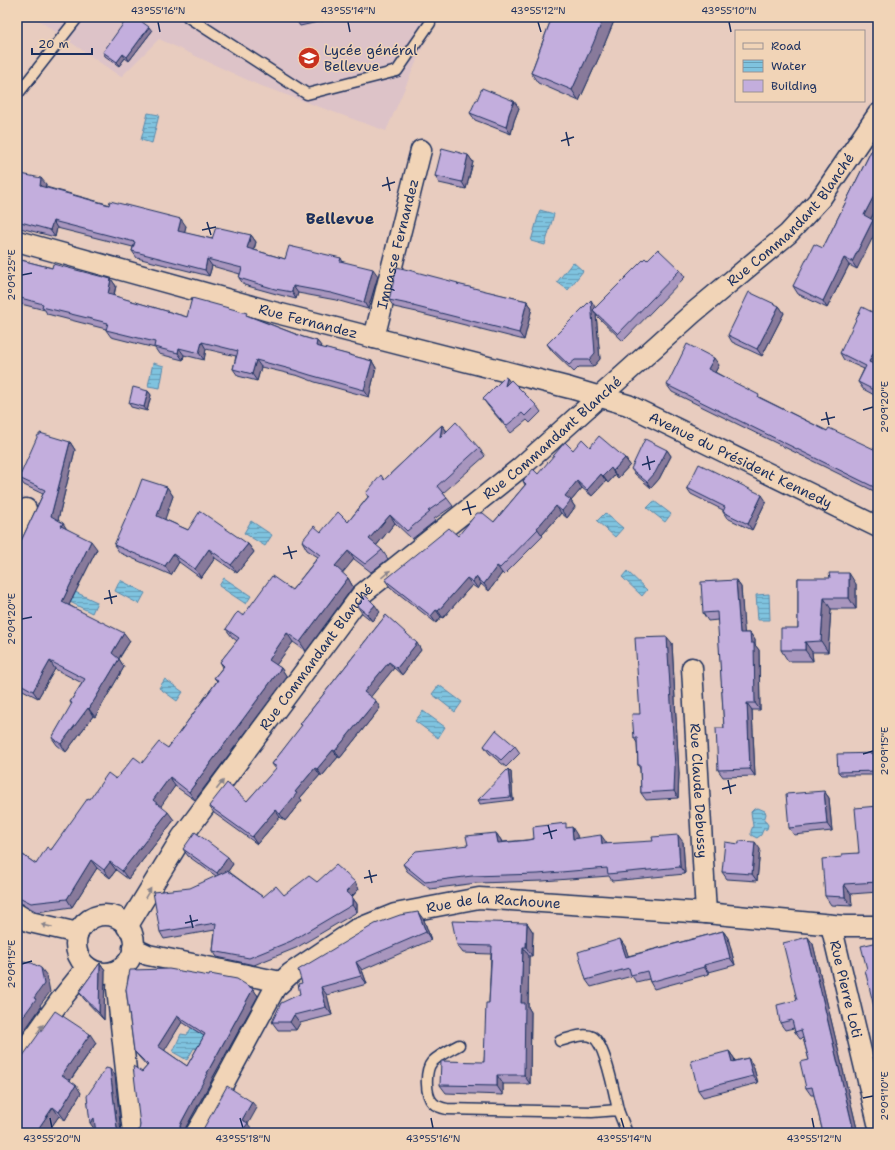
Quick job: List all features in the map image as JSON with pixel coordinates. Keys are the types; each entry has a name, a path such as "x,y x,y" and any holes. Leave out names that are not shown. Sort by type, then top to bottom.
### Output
{"street":[{"name":"Rue Commandant Blanché","path":"127,926 182,837 362,594 520,468 693,313 788,234 821,198 877,117"},
{"name":"Impasse Fernandez","path":"374,338 421,150"},
{"name":"Rue Fernandez","path":"17,241 273,312 411,346 601,396"},
{"name":"Avenue du Président Kennedy","path":"601,396 628,405 878,527"},
{"path":"17,531 26,509"},
{"name":"Rue Claude Debussy","path":"692,668 706,913"},
{"name":"Rue de la Rachoune","path":"196,1133 275,988 291,973 355,930 395,914 479,898 706,913 831,925 878,926"},
{"path":"17,914 30,922 78,933"},
{"path":"101,916 111,916 120,920 127,926 133,940 133,948 131,957 125,965 118,970 102,974 87,968 76,952 78,933 83,925 91,919 101,916"},
{"name":"Rue Pierre Loti","path":"831,925 878,1123"},
{"path":"133,948 148,955 281,982"},
{"path":"17,1061 59,1002 87,968"},
{"path":"118,970 117,989 133,1133"}],"lane":[{"path":"17,95 78,17"},
{"path":"188,17 307,94 397,71 430,23"},
{"path":"560,1041 585,1035 593,1037 599,1043 618,1110 627,1133"},
{"path":"459,1045 432,1062 428,1069 427,1087 429,1097 432,1103 438,1107 447,1109 618,1110"}],"shaded area":[{"name":"Lycée général Bellevue","path":"38,17 436,17 386,131 256,84 159,39 121,77 37,19"}],"water":[{"path":"148,113 159,115 152,143 141,140"},
{"path":"540,210 554,214 545,245 531,241"},
{"path":"573,262 583,271 568,290 557,282"},
{"path":"153,363 164,366 160,388 148,386"},
{"path":"654,501 671,514 665,522 647,508"},
{"path":"605,513 623,528 615,537 597,521"},
{"path":"251,521 272,535 265,546 244,533"},
{"path":"627,571 647,590 642,596 622,577"},
{"path":"224,578 251,596 246,604 219,586"},
{"path":"120,580 145,593 139,604 115,591"},
{"path":"73,591 97,602 92,613 68,601"},
{"path":"769,594 770,620 758,620 756,595"},
{"path":"165,679 183,692 177,701 159,688"},
{"path":"439,685 462,702 455,712 432,694"},
{"path":"423,711 445,727 438,738 415,721"},
{"path":"758,808 765,811 766,814 764,821 768,825 767,829 763,830 761,835 757,838 751,835 753,826 751,812"},
{"path":"193,1025 208,1032 198,1049 194,1048 187,1060 173,1052 181,1034 187,1035"}],"building":[{"path":"552,17 604,17 572,90 531,73"},
{"path":"138,19 149,27 127,57 123,54 117,62 103,52 126,20"},
{"path":"482,88 514,101 506,127 470,113"},
{"path":"878,137 878,188 864,215 873,220 852,262 844,258 823,301 793,286 814,244 823,248"},
{"path":"442,148 468,155 462,182 435,176"},
{"path":"21,174 41,178 40,186 109,205 110,201 181,219 178,231 212,239 216,227 251,235 247,248 285,259 289,246 341,258 340,261 373,269 364,302 331,293 293,286 292,292 275,289 239,278 242,268 207,259 205,270 132,251 135,242 53,221 50,230 17,221 17,192"},
{"path":"658,249 680,270 618,334 593,310 645,258 647,260"},
{"path":"17,259 52,268 53,264 111,279 108,294 187,317 192,298 247,313 246,315 317,341 316,346 372,361 364,390 256,360 252,374 233,369 238,351 202,342 199,353 179,348 178,353 154,347 155,342 106,330 108,323 42,307 43,304 17,297"},
{"path":"397,267 458,283 457,284 527,301 519,333 389,300"},
{"path":"749,292 779,306 757,349 728,335"},
{"path":"591,300 595,353 589,360 575,360 569,365 547,344"},
{"path":"862,307 878,315 878,343 869,362 878,366 878,392 858,382 866,366 840,353"},
{"path":"687,344 714,358 708,369 759,395 758,397 827,431 829,428 878,451 878,489 667,385"},
{"path":"505,377 507,378 505,386 511,380 536,405 525,416 522,413 506,426 483,399"},
{"path":"133,387 148,391 144,407 129,403"},
{"path":"456,422 479,448 437,486 447,498 428,511 430,512 407,531 390,515 369,539 382,550 365,564 348,551 335,566 348,578 300,642 287,633 269,660 281,668 189,792 170,777 153,800 168,812 122,871 110,862 104,870 91,860 67,899 31,903 17,896 17,851 36,864 47,847 51,850 88,798 90,799 108,773 116,779 134,757 142,763 159,742 168,748 218,680 214,678 224,666 220,662 239,638 226,629 235,615 238,612 243,616 272,576 292,590 320,555 302,541 314,526 321,532 338,512 348,522 369,496 366,493 381,475 384,480 442,425 440,438"},
{"path":"40,433 70,442 51,516 63,523 61,526 91,541 62,602 124,633 112,653 119,659 89,709 88,708 61,744 52,738 72,703 70,702 85,679 50,661 33,691 17,682 17,540 21,541 45,490 19,478"},
{"path":"599,436 625,458 613,471 611,468 603,476 601,474 587,490 577,481 565,496 571,500 562,511 556,506 537,528 538,529 500,568 497,566 484,584 476,577 473,582 467,578 438,611 436,610 431,616 385,580 449,528 458,536 477,513 483,513 494,522 526,484 523,481 533,469 538,474 565,442 573,450 582,439 590,447"},
{"path":"645,439 667,450 655,473 647,482 631,469"},
{"path":"699,464 762,495 748,524 723,512 725,507 687,488"},
{"path":"142,479 167,487 157,516 188,530 200,511 248,544 231,565 209,549 195,569 173,554 165,566 114,545"},
{"path":"829,573 849,573 849,598 824,598 821,641 805,642 805,650 781,650 781,628 798,628 798,578 830,578"},
{"path":"736,580 740,633 750,633 751,643 754,643 755,703 747,703 750,769 718,770 716,728 724,728 717,612 703,613 701,582"},
{"path":"365,595 375,605 367,614 357,606"},
{"path":"386,615 417,643 397,668 389,662 364,692 376,701 335,751 333,750 317,769 315,768 295,792 297,793 280,814 275,810 252,837 209,806 227,783 247,801 277,767 272,764 302,725 300,724"},
{"path":"667,637 675,767 674,791 641,793 637,738 634,738 632,714 640,714 635,638"},
{"path":"496,730 515,746 501,760 484,746"},
{"path":"878,753 878,771 838,772 837,754"},
{"path":"508,769 511,797 478,800"},
{"path":"824,791 827,824 789,828 786,794"},
{"path":"878,806 878,882 844,884 845,897 825,896 822,859 842,857 842,854 859,853 855,808"},
{"path":"566,823 566,828 572,827 573,839 601,835 602,844 653,841 652,837 678,835 680,867 608,874 607,868 538,874 472,876 425,882 403,864 416,851 468,845 466,836 496,833 498,843 529,840 534,839 533,827"},
{"path":"195,832 228,857 217,873 183,849"},
{"path":"739,841 755,842 752,874 722,872 725,842 739,844"},
{"path":"336,865 355,882 346,892 352,897 352,905 291,941 249,958 213,951 216,923 160,932 153,892 190,888 227,871 263,897 276,886 284,895 309,876 317,882"},
{"path":"418,912 426,932 356,962 361,976 321,987 326,1007 294,1015 290,1022 272,1022 281,1003 300,994 298,984 302,983 298,970 375,924 400,915"},
{"path":"452,921 527,923 526,947 523,947 521,1003 525,1003 524,1075 497,1075 497,1086 440,1085 441,1061 484,1062 486,1003 489,1003 492,946 457,945"},
{"path":"723,931 730,958 650,982 647,971 631,975 629,968 586,980 578,952 620,939 626,957"},
{"path":"808,937 854,1132 852,1133 823,1133 812,1087 806,1088 800,1062 809,1060 801,1030 795,1032 792,1020 780,1023 777,1005 797,1000 783,943"},
{"path":"878,942 878,1023 865,970 867,969 861,946"},
{"path":"22,962 32,963 41,968 44,984 34,998 36,999 17,1025 17,968"},
{"path":"100,963 99,1013 79,992"},
{"path":"169,969 209,976 210,974 237,979 253,989 182,1121 180,1126 182,1133 137,1133 140,1125 133,1066 142,1072 148,1065 134,1051 126,989 130,970","holes":["177,1016 205,1034 187,1066 158,1046"]},
{"path":"55,1011 90,1034 62,1075 76,1085 59,1112 53,1107 36,1132 31,1129 28,1133 17,1133 17,1062 20,1060"},
{"path":"729,1051 732,1062 748,1058 753,1076 698,1090 691,1061"},
{"path":"106,1068 110,1069 117,1128 119,1133 96,1133 94,1118 90,1123 87,1096"},
{"path":"227,1086 252,1102 242,1120 248,1123 241,1133 201,1133"}],"place":[{"name":"Lycée général Bellevue","path":"309,58"}],"district":[{"name":"Bellevue","path":"340,218"}]}
